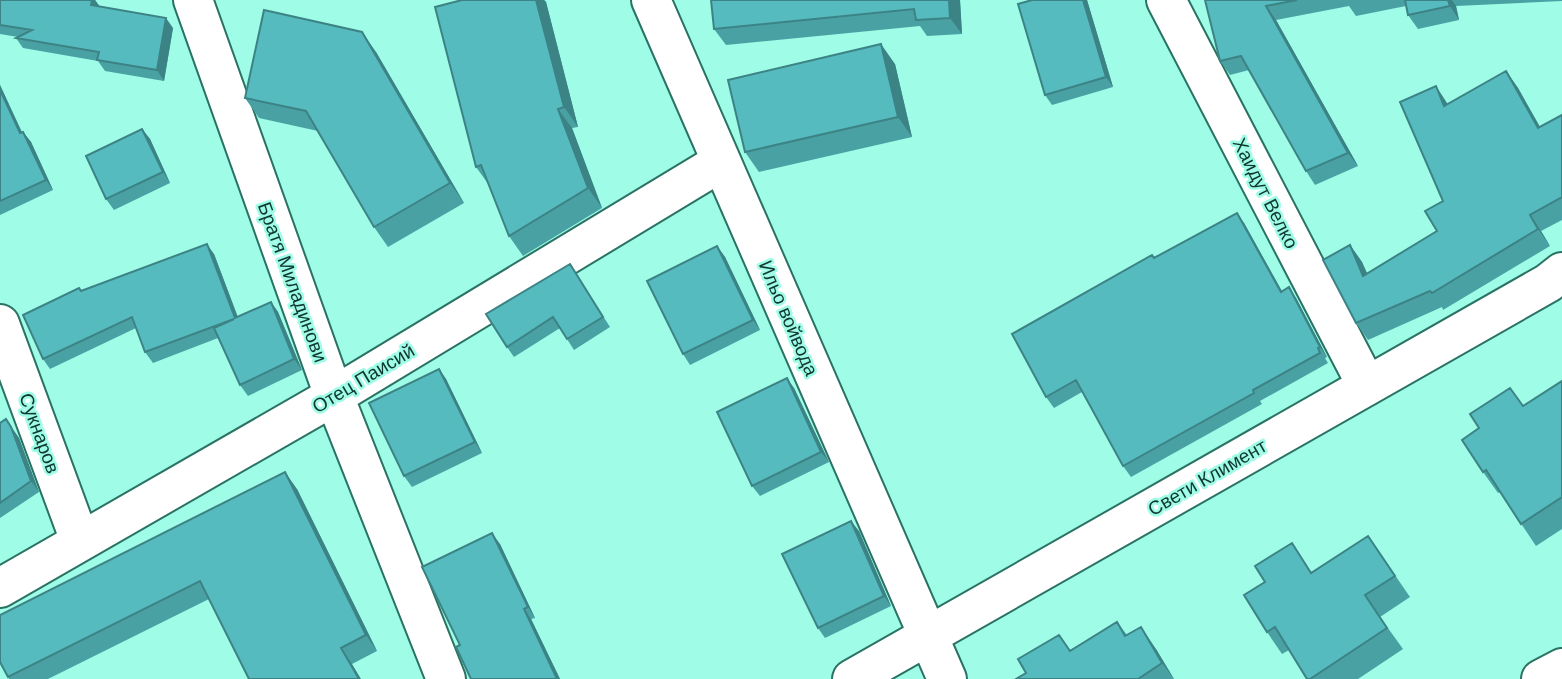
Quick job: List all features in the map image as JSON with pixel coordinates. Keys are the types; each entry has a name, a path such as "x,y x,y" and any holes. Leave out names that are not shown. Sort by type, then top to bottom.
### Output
{"street":[{"name":"Братя Миладинови","path":"193,0 334,396 446,679"},
{"name":"Ильо войвода","path":"651,0 947,679"},
{"name":"Хаидут Велко","path":"1166,0 1367,386"},
{"name":"Отец Паисий","path":"0,588 334,396 721,162"},
{"name":"Свети Климент","path":"852,679 1548,283 1562,272"},
{"name":"Сукнаров","path":"0,324 80,541"},
{"path":"1541,679 1562,668"}],"building":[{"path":"0,0 92,0 91,5 166,18 157,70 97,60 99,52 16,38 32,30 0,25"},
{"path":"462,0 536,0 564,107 558,109 588,188 509,236 481,165 476,167 435,7"},
{"path":"711,0 949,0 950,18 916,20 914,9 714,29"},
{"path":"1032,0 1083,0 1106,77 1045,95 1018,4"},
{"path":"1205,0 1297,0 1266,6 1348,153 1306,171 1241,56 1220,61"},
{"path":"1405,0 1448,0 1450,6 1408,15"},
{"path":"264,10 362,32 450,183 374,227 306,111 245,98"},
{"path":"881,44 898,117 745,152 728,80"},
{"path":"1506,71 1538,128 1562,115 1562,197 1530,215 1538,229 1432,293 1430,291 1356,323 1323,260 1350,245 1363,276 1437,231 1425,211 1443,201 1400,102 1436,86 1444,106"},
{"path":"0,90 46,180 0,201"},
{"path":"142,129 163,172 106,199 86,156"},
{"path":"1237,213 1281,292 1289,287 1320,347 1320,353 1123,466 1076,380 1046,397 1012,334 1152,255 1154,258"},
{"path":"207,244 235,318 271,302 294,359 240,385 214,328 234,319 145,352 132,317 43,359 23,315 79,288 81,291"},
{"path":"717,246 753,320 683,354 647,281"},
{"path":"570,264 603,317 567,339 553,317 507,347 486,314"},
{"path":"439,369 475,442 404,476 369,403"},
{"path":"787,378 821,452 752,486 717,412"},
{"path":"1562,381 1562,497 1521,524 1486,470 1483,472 1462,440 1479,428 1470,414 1510,388 1523,406"},
{"path":"6,419 31,481 0,503 0,423"},
{"path":"285,472 366,635 341,648 359,679 249,679 200,581 8,677 0,662 0,615"},
{"path":"851,521 884,596 818,628 782,554"},
{"path":"492,533 528,607 524,609 557,679 471,679 456,647 460,645 422,567"},
{"path":"1368,536 1395,576 1365,595 1387,628 1307,679 1275,627 1267,632 1244,595 1265,582 1255,566 1292,543 1311,573"},
{"path":"1117,622 1125,636 1141,627 1162,663 1138,679 1016,679 1026,673 1018,659 1059,635 1070,651"}]}
